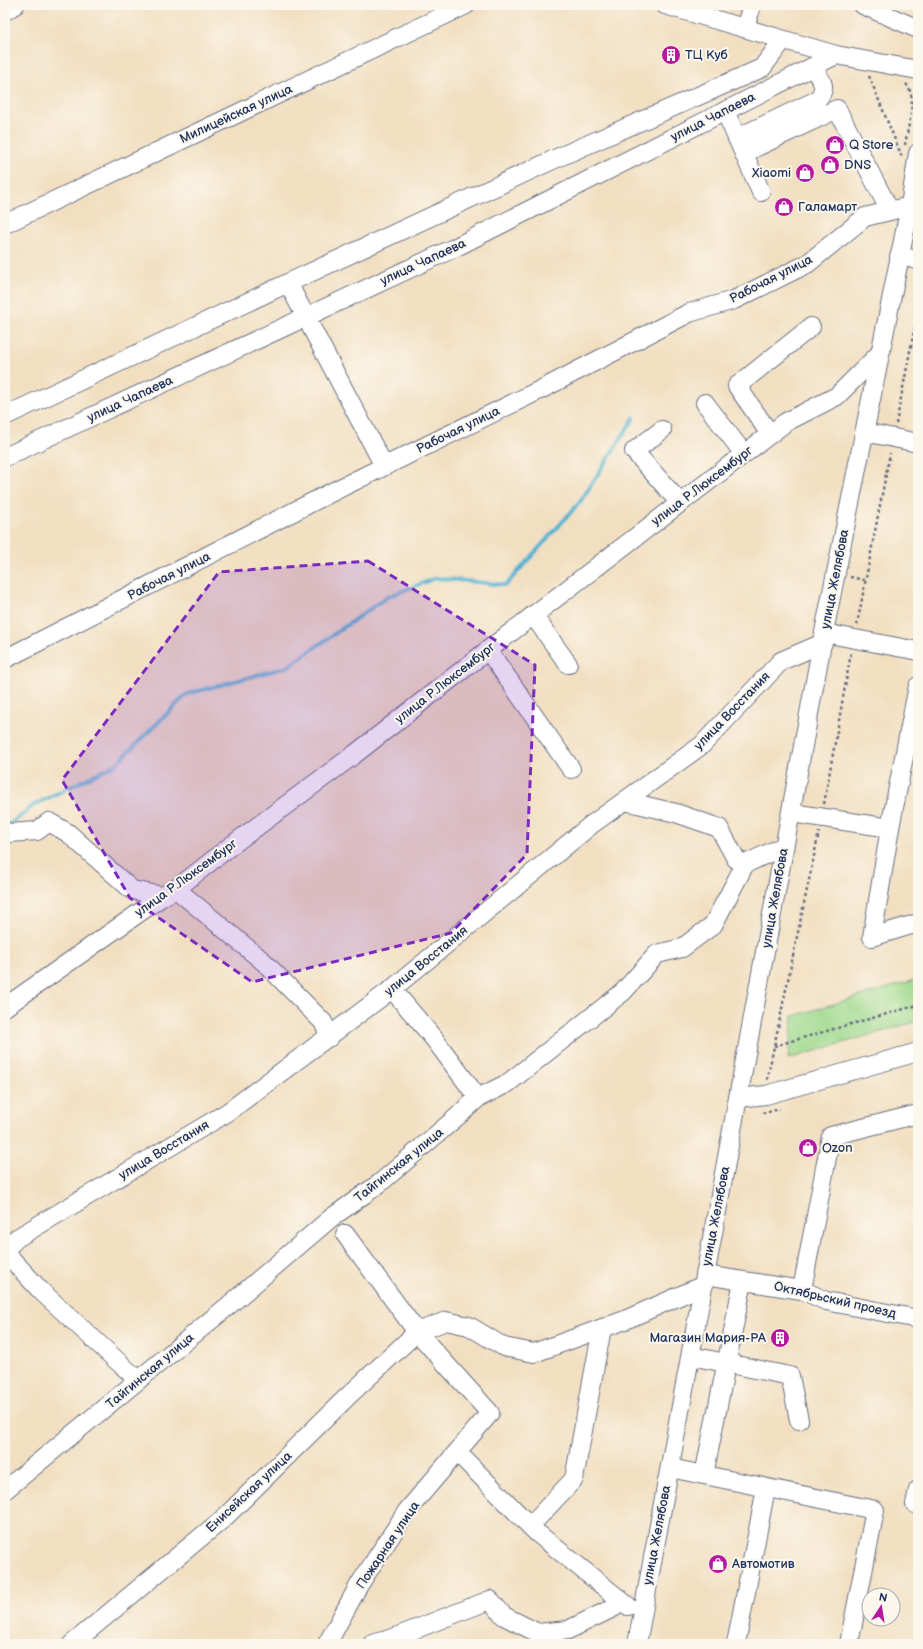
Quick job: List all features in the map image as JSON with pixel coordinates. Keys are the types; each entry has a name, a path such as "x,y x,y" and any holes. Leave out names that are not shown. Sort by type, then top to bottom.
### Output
{"street":[{"path":"5,11 15,5"},
{"name":"Милицейская улица","path":"5,224 466,5"},
{"path":"665,5 836,55 918,70"},
{"path":"745,28 752,5"},
{"path":"863,5 918,29"},
{"name":"улица Чапаева","path":"5,416 288,282 557,158 762,68 783,40"},
{"name":"улица Чапаева","path":"5,457 454,248 836,55"},
{"path":"740,145 817,100 823,92 824,87 812,67"},
{"path":"740,145 837,109 890,211"},
{"path":"725,111 761,192"},
{"name":"улица Желябова","path":"637,1644 641,1616 739,1098 784,846 792,813 879,354 910,206 918,152"},
{"name":"Рабочая улица","path":"5,660 384,466 544,388 689,313 734,300 807,264 865,217 910,206"},
{"path":"900,256 918,260"},
{"path":"288,282 384,466"},
{"path":"770,434 737,386 811,327"},
{"name":"улица Р.Люксембург","path":"5,1007 170,892 355,754 533,615 786,422 837,396 879,354"},
{"path":"704,403 744,454"},
{"path":"662,430 634,451 680,503"},
{"path":"865,432 918,443"},
{"path":"533,615 568,664"},
{"path":"824,638 854,639 918,651"},
{"name":"улица Восстания","path":"5,1249 17,1238 228,1112 392,990 591,825 702,745 781,661 824,638"},
{"path":"488,650 572,769"},
{"path":"918,686 890,828 872,937 918,923"},
{"path":"625,801 676,813 719,828 736,859 744,864 784,846"},
{"path":"792,813 890,828"},
{"path":"5,831 10,833 37,831 50,822 68,833 132,890 170,892 264,962 323,1022 330,1036"},
{"name":"Тайгинская улица","path":"5,1490 321,1227 380,1183 478,1098 508,1083 623,992 657,954 682,948 712,925 744,864"},
{"path":"392,990 435,1040 478,1098"},
{"path":"739,1098 766,1095 918,1052"},
{"path":"802,1290 831,1136 918,1114"},
{"path":"345,1234 349,1205"},
{"path":"321,1227 345,1234 417,1332 446,1321 469,1326 504,1347 534,1353 625,1320 705,1280"},
{"path":"5,1252 41,1291 138,1380"},
{"name":"Октябрьский проезд","path":"705,1280 743,1281 802,1290 826,1301 918,1319"},
{"path":"704,1475 743,1281"},
{"path":"530,1526 574,1479 602,1328"},
{"name":"Пожарная улица","path":"327,1644 359,1585 407,1511 458,1453 490,1413 417,1332"},
{"name":"Енисейская улица","path":"72,1644 224,1518 346,1398 417,1332"},
{"path":"691,1356 790,1376 799,1420"},
{"path":"458,1453 530,1526 641,1616"},
{"path":"670,1468 875,1510 849,1644"},
{"path":"736,1644 766,1488"},
{"path":"372,1644 393,1638 490,1600 504,1616 538,1633 568,1630 615,1607 619,1599"}],"path":[{"path":"869,75 902,159 912,96 909,87 899,78"},
{"path":"764,1114 767,1078 822,818 854,639 918,310"},
{"path":"774,1046 918,1005"}],"highlighted area":[{"path":"368,561 535,665 527,854 451,933 252,982 130,898 62,780 219,572"}],"green space":[{"path":"918,979 918,1021 788,1059 793,1016"}],"waterway":[{"path":"8,826 34,805 116,764 187,694 287,667 387,597 436,578 506,585 580,502 634,418"}],"place":[{"name":"ТЦ Куб","path":"671,55"},
{"name":"Q Store","path":"835,145"},
{"name":"DNS","path":"830,165"},
{"name":"Xiaomi","path":"805,173"},
{"name":"Галамарт","path":"784,207"},
{"name":"Ozon","path":"808,1148"},
{"name":"Магазин Мария-РА","path":"780,1338"},
{"name":"Автомотив","path":"718,1564"}]}
